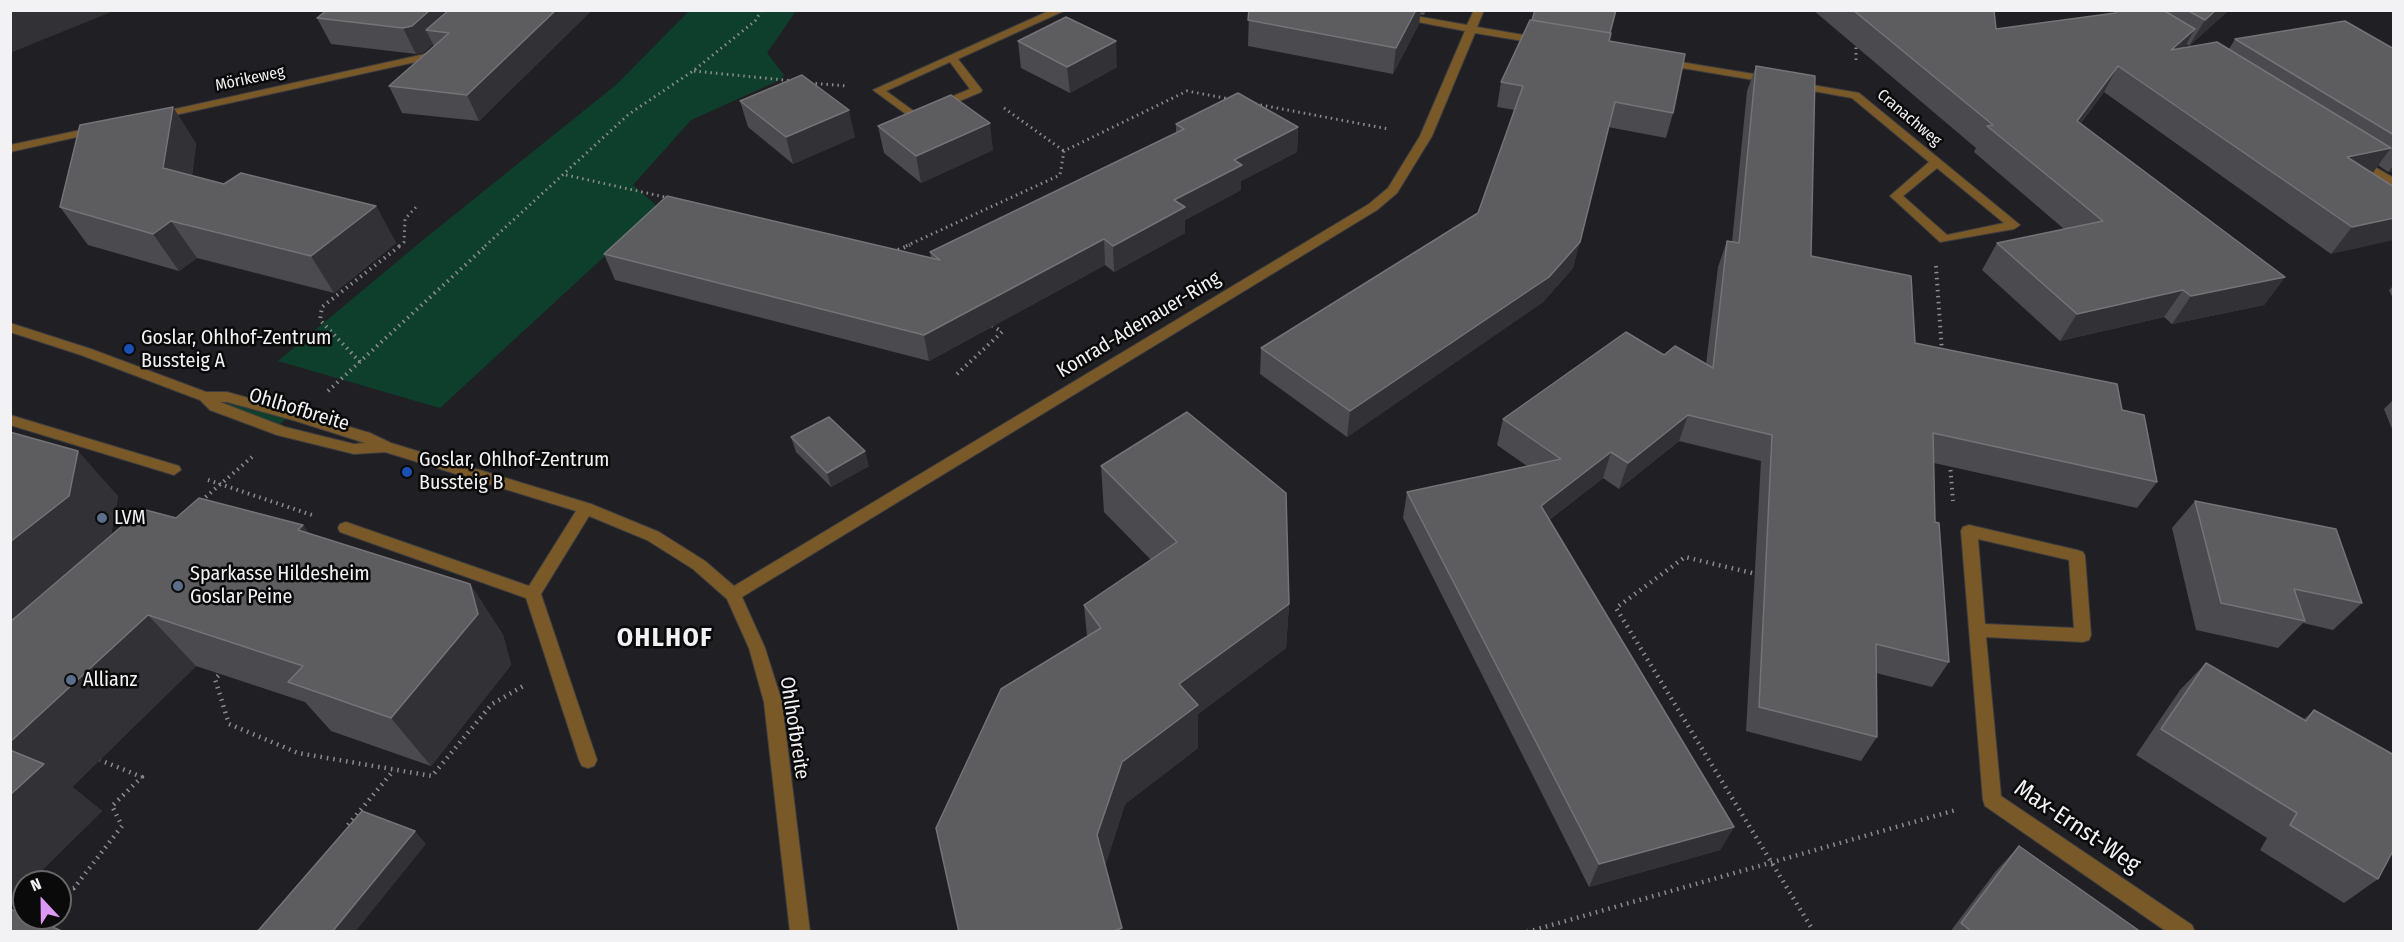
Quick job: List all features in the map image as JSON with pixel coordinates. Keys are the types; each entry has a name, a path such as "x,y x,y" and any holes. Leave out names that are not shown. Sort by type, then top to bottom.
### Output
{"street":[{"path":"952,58 977,90 914,117 878,90 1061,10"},
{"path":"1360,10 1553,43"},
{"name":"Konrad-Adenauer-Ring","path":"733,595 1373,207 1393,190 1426,136 1479,10"},
{"name":"Mörikeweg","path":"148,118 429,56 446,41"},
{"name":"Cranachweg","path":"1646,59 1855,95 2014,225 1944,239 1896,196 1936,162"},
{"path":"10,149 102,128"},
{"path":"2345,153 2394,184"},
{"name":"Ohlhofbreite","path":"10,327 86,352 205,397 227,397 298,417 365,437 386,447 586,508 653,536 699,566 733,595 757,648 773,702 800,932"},
{"name":"Ohlhofbreite","path":"205,397 215,406 282,431 354,448 386,447"},
{"path":"10,420 174,470"},
{"path":"532,594 586,508"},
{"path":"346,528 532,594"},
{"path":"1969,531 2077,556 2083,635 1978,630"},
{"name":"Max-Ernst-Weg","path":"1969,531 1992,800 2185,932"},
{"path":"532,594 588,760"}],"path":[{"path":"298,417 629,114 693,71 754,21 762,10"},
{"path":"1855,95 1857,32"},
{"path":"693,71 878,90"},
{"path":"977,90 1064,151"},
{"path":"1064,151 1187,91 1233,100"},
{"path":"1244,102 1426,136"},
{"path":"898,250 1060,175 1064,151"},
{"path":"565,174 680,201"},
{"path":"360,362 320,320 322,308 404,242 405,219 416,207"},
{"path":"1942,360 1935,253 1944,239"},
{"path":"886,248 898,250 907,257"},
{"path":"957,374 1002,333 986,320"},
{"path":"195,506 282,431"},
{"path":"1950,455 1953,503 1969,531"},
{"path":"174,470 222,484 346,528"},
{"path":"1752,573 1685,558 1616,608 1814,932"},
{"path":"227,666 215,679 229,724 298,753 432,776 492,704 557,666"},
{"path":"72,888 122,826 112,806 142,777 100,760"},
{"path":"348,825 394,770"},
{"path":"1527,932 1992,800"}],"green space":[{"path":"689,11 796,11 767,53 784,75 780,80 691,120 633,185 658,207 440,408 278,361 423,240 617,84"},
{"path":"239,399 289,417 277,426 227,409 226,402"}],"building":[{"path":"327,10 430,10 412,26 403,28 317,18"},
{"path":"449,10 556,10 467,95 389,86 449,33 426,30"},
{"path":"1249,10 1416,10 1396,48 1248,20"},
{"path":"1535,10 1616,10 1610,33 1532,20"},
{"path":"1853,10 1994,10 1996,29 2115,13 2118,10 2163,10 2195,29 2171,50 2217,42 2391,148 2347,157 2394,187 2394,218 2352,227 2118,66 2077,121 2285,277 2191,296 2183,290 2077,314 1997,243 2103,221 1987,126 1993,125"},
{"path":"2187,10 2216,10 2205,20"},
{"path":"1066,17 1116,41 1067,67 1018,41"},
{"path":"1530,20 1611,33 1609,41 1685,54 1673,113 1615,102 1580,242 1549,277 1350,411 1261,348 1478,213 1523,86 1501,82"},
{"path":"2345,21 2394,49 2394,135 2235,39"},
{"path":"1756,66 1815,76 1811,256 1911,276 1915,343 2117,384 2122,410 2144,415 2157,482 1933,433 1935,522 1939,523 1949,662 1876,644 1877,737 1759,707 1772,435 1688,415 1628,463 1611,452 1541,506 1734,827 1599,864 1407,492 1561,459 1503,419 1626,332 1664,355 1675,346 1713,368 1727,241 1739,243"},
{"path":"802,75 849,110 786,137 740,101"},
{"path":"1238,93 1298,127 1234,160 1242,165 1174,200 1185,207 1113,246 1104,239 924,335 604,254 667,196 940,260 930,252 1184,129 1176,124"},
{"path":"951,95 990,123 916,156 878,126"},
{"path":"173,107 163,168 224,184 241,173 376,206 311,256 171,221 153,234 60,207 80,125"},
{"path":"1187,412 1286,493 1289,604 1179,684 1198,705 1122,762 1097,835 1122,928 1111,932 959,932 936,828 1001,689 1101,628 1084,605 1177,542 1101,466"},
{"path":"829,417 865,451 827,473 791,437"},
{"path":"10,432 78,451 69,496 10,542"},
{"path":"199,498 303,525 298,530 470,584 478,614 391,718 288,682 303,666 148,615 10,742 10,622 142,509 176,518"},
{"path":"2195,501 2336,529 2362,603 2294,589 2305,621 2221,603"},
{"path":"2206,663 2306,721 2314,710 2394,755 2394,849 2378,879 2290,825 2297,813 2161,729"},
{"path":"10,750 44,764 10,795"},
{"path":"362,811 415,831 332,932 257,932"},
{"path":"2019,846 2141,932 1972,932 1961,923"},
{"path":"10,909 12,910 12,930 59,930 64,932 10,932"}],"place":[{"name":"Goslar, Ohlhof-Zentrum Bussteig A","path":"129,349"},
{"name":"Goslar, Ohlhof-Zentrum Bussteig B","path":"407,472"},
{"name":"LVM","path":"102,518"},
{"name":"Sparkasse Hildesheim Goslar Peine","path":"178,586"},
{"name":"Allianz","path":"71,680"}],"district":[{"name":"OHLHOF","path":"665,639"}]}
